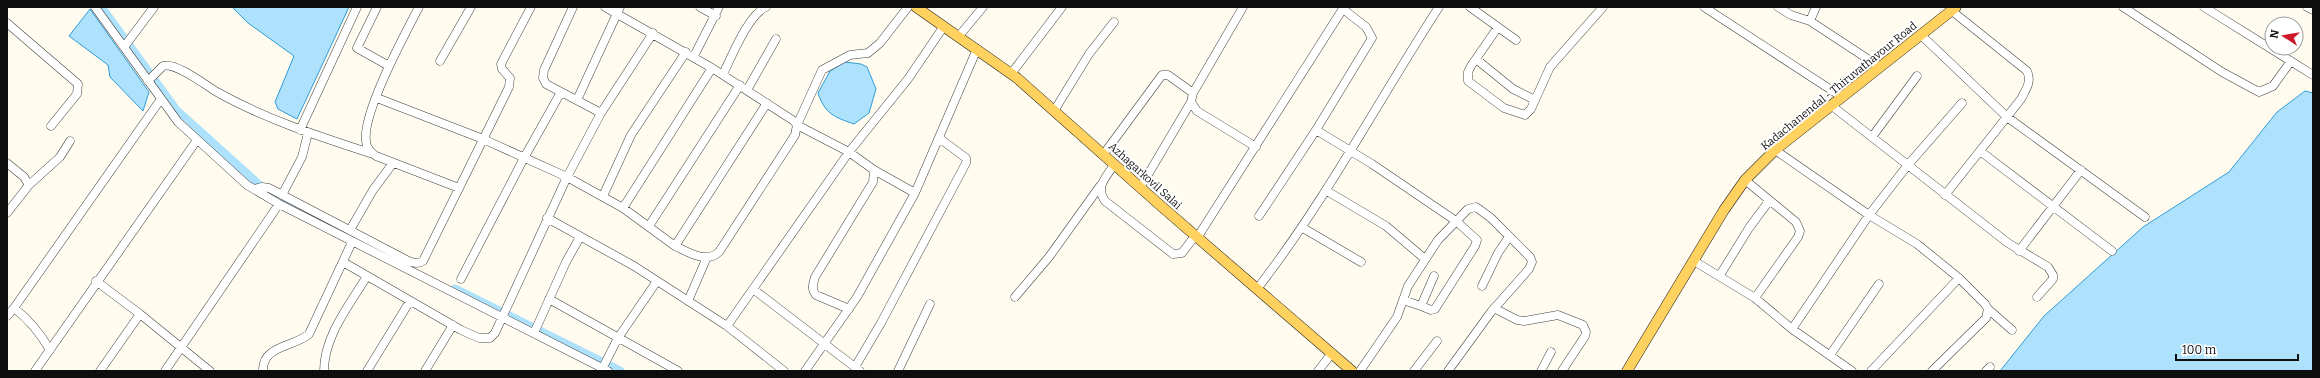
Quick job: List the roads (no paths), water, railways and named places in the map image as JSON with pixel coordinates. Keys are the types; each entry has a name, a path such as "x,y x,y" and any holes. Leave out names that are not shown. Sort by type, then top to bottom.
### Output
{"main road":[{"name":"Azhagarkovil Salai","path":"916,7 959,36 1010,74 1352,371"},
{"name":"Kadachanendal - Thiruvathavour Road","path":"1627,371 1724,210 1744,180 1775,150 1954,9"}],"street":[{"path":"95,7 127,44 149,80 178,122 197,140 279,204 352,242 536,329 604,367 618,338 657,281"},
{"path":"127,44 154,7"},
{"path":"282,195 302,157 304,131 357,7"},
{"path":"377,7 357,48 389,66"},
{"path":"370,153 365,140 377,98 389,66 419,7"},
{"path":"440,61 471,7"},
{"path":"258,188 282,195 399,256 418,264 427,255 509,88 510,78 502,69 502,59 531,7"},
{"path":"574,7 544,70 543,78 546,84 601,113"},
{"path":"605,7 619,10 653,33 723,74 794,121 797,125 849,152 874,170 916,193"},
{"path":"700,7 716,16"},
{"path":"603,196 631,135 690,54 716,16 719,7"},
{"path":"723,74 752,20 761,9 766,7"},
{"path":"377,98 483,139 567,177 623,208 675,246 696,256 714,256 719,252 795,135 797,125 822,70 850,55 868,53 880,43 908,7"},
{"path":"959,36 984,7"},
{"path":"1010,74 1062,7"},
{"path":"1140,188 1191,102 1193,93 1243,7"},
{"path":"1257,289 1303,228 1439,7"},
{"path":"1470,7 1516,40"},
{"path":"1498,27 1468,72 1468,81 1504,108 1525,115 1529,112 1550,67 1603,7"},
{"path":"1704,7 1842,97"},
{"path":"1778,7 1791,15 1810,21 1880,67"},
{"path":"1810,21 1816,7"},
{"path":"2123,7 2222,72 2259,92 2273,86 2291,61"},
{"path":"2204,7 2313,75"},
{"path":"2307,7 2313,10"},
{"path":"1100,186 1100,192 1105,201 1173,254 1182,253 1196,237 1256,147 1344,8 1366,27 1372,38 1316,130 1259,216"},
{"path":"1945,196 2007,117 2029,83 2027,70 1954,9"},
{"path":"577,100 619,10"},
{"path":"1054,111 1089,54 1114,22"},
{"path":"7,23 78,84 77,94 51,126"},
{"path":"727,326 849,152 908,79 944,26"},
{"path":"343,262 453,325 479,338 490,338 495,333 547,218 601,113 653,33"},
{"path":"1921,35 2007,117 2145,217"},
{"path":"649,226 776,39"},
{"path":"805,371 825,345 849,309 916,193 977,49"},
{"path":"1476,59 1513,89 1535,100"},
{"path":"149,80 164,66 174,66 237,102 304,131 370,153 459,188"},
{"path":"623,208 712,68"},
{"path":"1103,155 1162,75 1168,75 1193,93"},
{"path":"1872,137 1917,76"},
{"path":"461,279 524,158 561,92"},
{"path":"7,316 162,99"},
{"path":"1191,102 1198,111 1256,147"},
{"path":"675,246 767,103"},
{"path":"1792,329 1869,215 1907,166 1962,103"},
{"path":"1832,106 1945,196 2019,251 2048,268 2053,275 2053,279 2037,297"},
{"path":"1316,130 1372,164 1456,221 1475,237 1476,243 1435,309 1431,310 1403,300"},
{"path":"753,289 857,369 966,163 966,158 939,138"},
{"path":"35,371 197,140"},
{"path":"7,213 29,185 60,157 70,141"},
{"path":"1775,150 1869,215 1917,244 1959,278 1988,309 2012,330"},
{"path":"1980,151 2112,251"},
{"path":"350,230 373,190 393,163"},
{"path":"7,164 24,177 29,185"},
{"path":"1015,297 1049,257 1114,165"},
{"path":"849,309 816,295 813,292 812,286 815,277 873,182 874,170"},
{"path":"2019,251 2081,170"},
{"path":"1744,180 1796,222 1800,231 1798,237 1755,298"},
{"path":"1326,191 1386,226 1425,259"},
{"path":"1720,275 1749,228 1770,201"},
{"path":"165,371 181,350 279,204"},
{"path":"1360,371 1397,317 1408,286 1438,240 1468,209 1476,207 1530,257 1532,262 1530,269 1494,308 1448,371"},
{"path":"547,218 657,281 727,326 784,371"},
{"path":"1303,228 1361,262"},
{"path":"536,329 549,299 580,237"},
{"path":"1482,286 1498,253 1509,237"},
{"path":"263,371 264,363 275,350 309,334 352,242"},
{"path":"688,301 707,257"},
{"path":"1694,261 1720,275 1755,298 1792,329 1830,354 1852,371"},
{"path":"324,371 326,349 367,276"},
{"path":"1420,306 1434,276"},
{"path":"1871,371 1959,278"},
{"path":"96,282 140,314 181,350 210,371"},
{"path":"1830,354 1879,284"},
{"path":"549,299 678,371"},
{"path":"367,371 410,300"},
{"path":"898,371 930,304"},
{"path":"14,308 34,325 50,350"},
{"path":"1494,308 1517,320 1524,321 1558,314 1583,325 1586,332 1585,336 1562,371"},
{"path":"1932,371 1986,318 1988,309"},
{"path":"100,371 140,314"},
{"path":"425,371 453,325"},
{"path":"1414,371 1437,342"},
{"path":"1541,371 1551,352"},
{"path":"1318,371 1332,353"}],"water":[{"path":"232,7 349,7 297,119 278,109 275,102 294,56 248,23"},
{"path":"90,9 149,92 143,111 110,77 108,65 69,36"},
{"path":"845,62 861,64 867,67 876,89 869,113 854,124 831,114 824,106 818,93 830,71"},
{"path":"2305,91 2313,93 2313,371 2000,371 2044,316 2143,227 2229,172 2277,112"}],"waterway":[{"path":"101,7 176,110 268,193 385,253"},
{"path":"455,289 620,371"}]}
